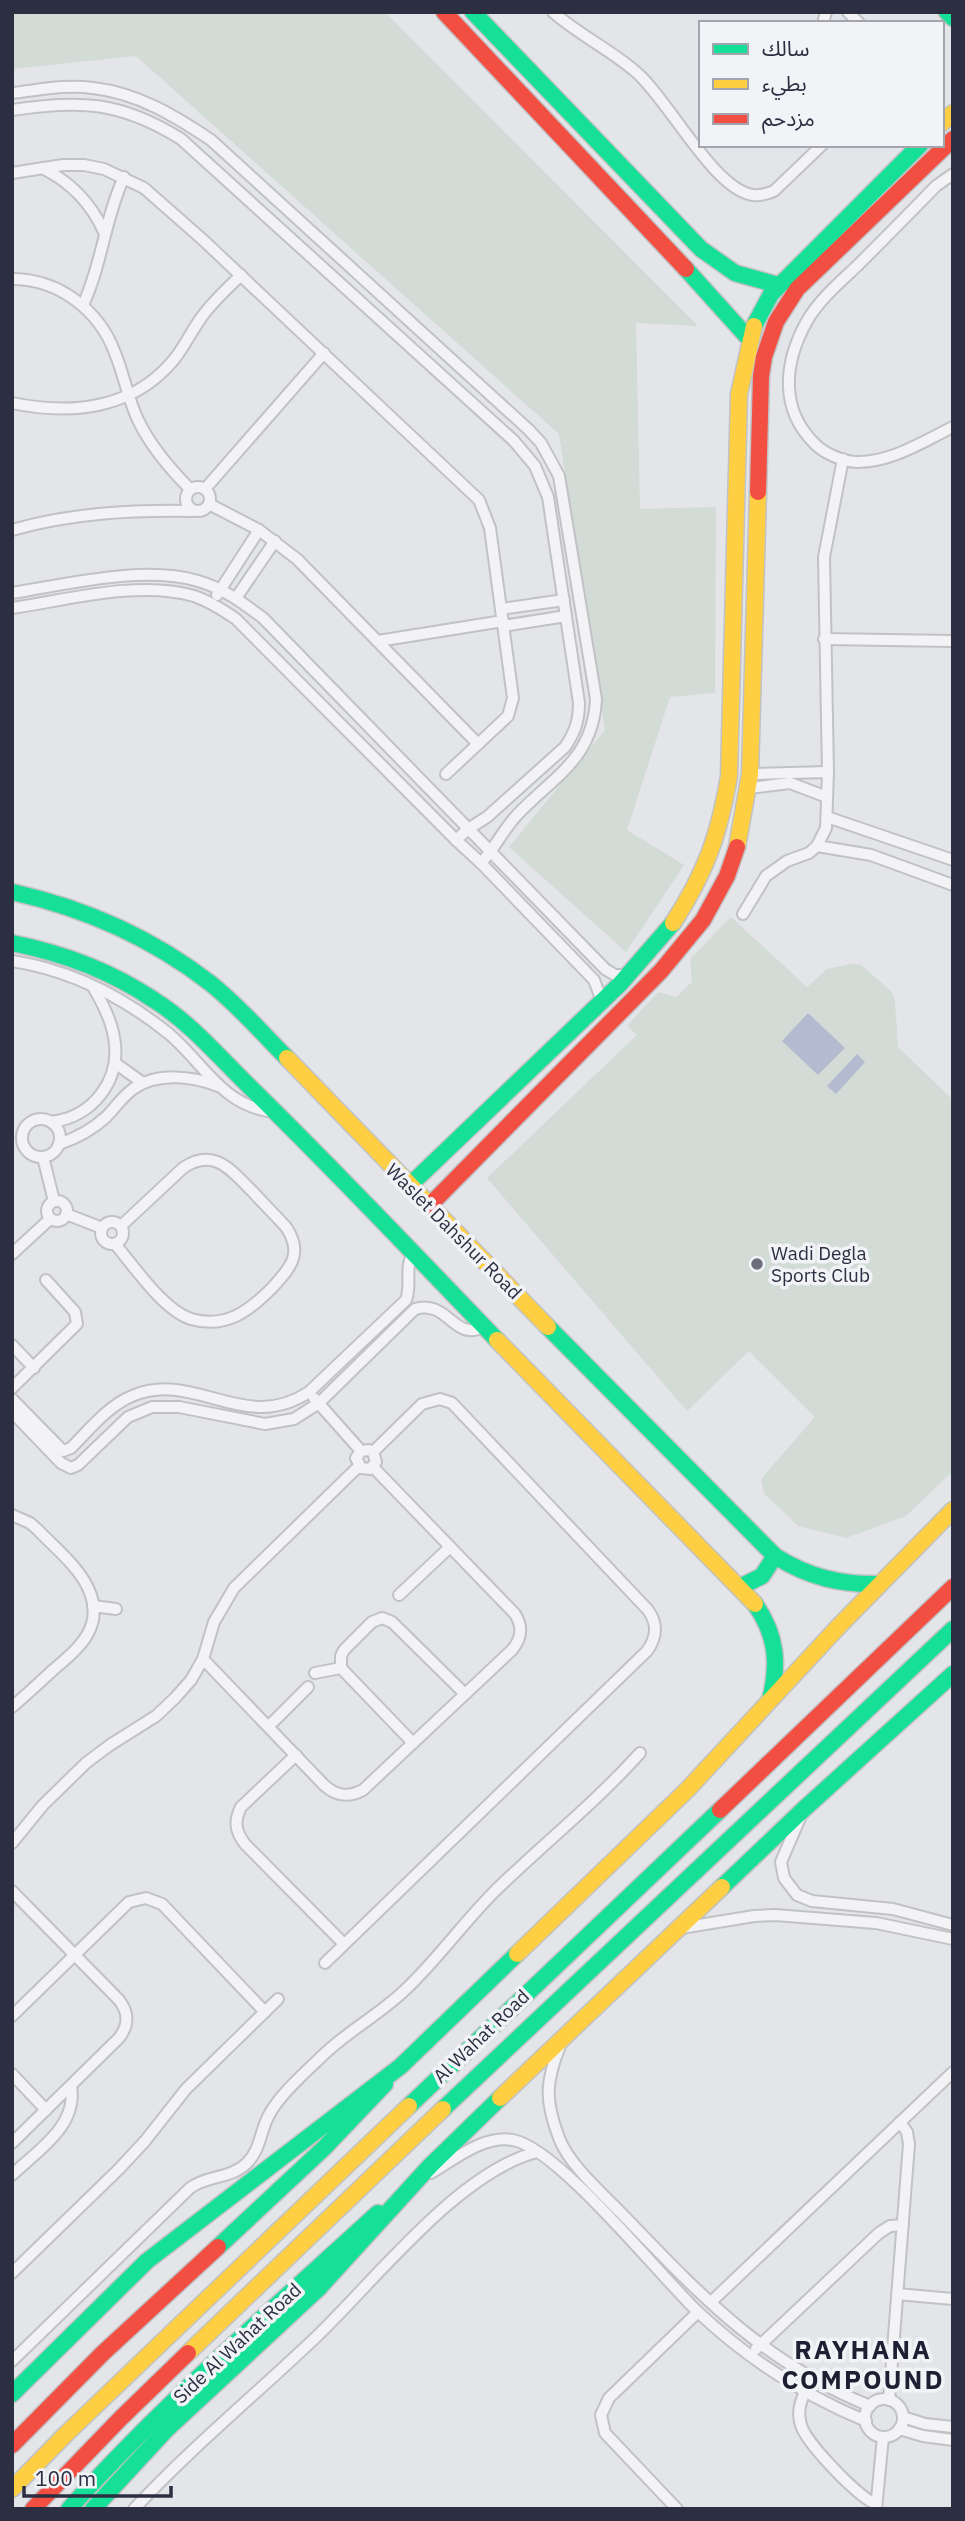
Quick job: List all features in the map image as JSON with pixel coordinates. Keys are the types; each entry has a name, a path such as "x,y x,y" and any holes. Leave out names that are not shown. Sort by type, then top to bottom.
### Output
{"main road":[{"path":"444,12 668,248 750,340"},
{"path":"473,12 676,226 710,257 736,273 778,285"},
{"path":"947,12 953,18"},
{"path":"429,1206 661,971 703,920 732,865 750,781 761,376 764,357 776,322 797,289 953,139"},
{"path":"409,1186 629,975 664,936 696,888 716,845 728,783 739,394 750,340 760,314 778,285 918,147"},
{"path":"735,503 758,505"},
{"path":"728,783 750,781"},
{"name":"Waslet Dahshur Road","path":"12,892 47,900 103,919 175,958 212,984 775,1556 819,1579 848,1585 880,1584"},
{"path":"12,943 75,959 125,982 155,1000 178,1018 275,1112 740,1587 766,1618 774,1638 778,1662 769,1704"},
{"path":"506,1094 524,1112"},
{"path":"12,2445 111,2346 360,2113 401,2066 687,1790 953,1510"},
{"path":"740,1587 764,1576 775,1556"},
{"name":"Al Wahat Road","path":"12,2489 67,2433 953,1587"},
{"name":"Al Wahat Road","path":"33,2509 121,2418 478,2076 953,1629"},
{"path":"93,2509 183,2416 338,2268 412,2183 804,1809 953,1674"},
{"path":"12,2394 127,2278 401,2066"},
{"name":"Side Al Wahat Road","path":"69,2509 112,2461 171,2403 412,2183"}],"street":[{"path":"553,12 579,33 634,69 652,86 711,166 743,192 764,195 774,191 820,147"},
{"path":"12,93 57,87 93,88 123,94 174,115 211,140 529,430 552,458 563,494 596,699 595,715 591,731 575,759 516,816 481,863"},
{"path":"12,110 58,104 110,107 159,125 201,155 526,453 543,481 548,497 579,703 579,719 574,734 565,747 487,817 468,828 456,840"},
{"path":"688,135 699,133"},
{"path":"12,173 63,165 84,165 104,169 144,188 241,275 479,500 490,528 513,704 508,716 446,774"},
{"path":"42,168 75,189 92,209 104,233"},
{"path":"953,174 936,187 820,302 799,336 788,377 789,398 795,418 806,435 822,450 843,459 855,462 882,458 907,450 953,427"},
{"path":"83,305 124,177"},
{"path":"12,403 41,409 71,410 100,406 128,396 169,366 210,306 241,275"},
{"path":"12,279 52,286 83,305 93,315 108,337 128,396 150,442 190,489"},
{"path":"205,489 324,353"},
{"path":"743,914 766,876 787,861 809,853 817,846 826,828 828,772 824,557 843,459"},
{"path":"12,530 111,512 204,510 209,504 210,496 205,489 190,489"},
{"path":"190,489 185,501 192,511"},
{"path":"209,504 259,530 308,569 478,744"},
{"path":"213,604 259,530"},
{"path":"236,598 275,541"},
{"path":"12,593 151,574 175,575 200,581 236,598 263,618 606,969 615,975 629,975"},
{"path":"12,608 120,592 173,591 213,604 236,619 481,863 594,980 602,1001"},
{"path":"501,609 564,600"},
{"path":"378,641 566,617"},
{"path":"824,639 953,641"},
{"path":"750,781 828,772"},
{"path":"750,781 790,783 827,797"},
{"path":"827,817 953,860"},
{"path":"817,846 892,860 953,885"},
{"path":"12,961 93,986 153,1021 188,1052 218,1087 244,1105 275,1112"},
{"path":"27,1151 18,1133 37,1120 64,1121 88,1109 105,1088 115,1063 111,1024 93,986"},
{"path":"115,1063 143,1083"},
{"path":"12,1150 27,1151 37,1157 52,1153 59,1144 96,1126 123,1097 143,1083 164,1078 187,1078 218,1087"},
{"path":"51,1122 58,1132 59,1144"},
{"path":"43,1157 54,1201"},
{"path":"115,1244 167,1303 190,1318 204,1321 230,1319 253,1308 287,1272 295,1254 286,1227 231,1169 212,1160 192,1162 183,1168 121,1226"},
{"path":"54,1201 65,1205 66,1214"},
{"path":"50,1219 47,1210 54,1201"},
{"path":"50,1219 58,1221 66,1214"},
{"path":"66,1214 102,1228 113,1222 121,1226"},
{"path":"12,1254 50,1219"},
{"path":"102,1228 103,1240 108,1244 115,1244 123,1236 121,1226"},
{"path":"12,1412 58,1448 66,1451 117,1404 142,1392 169,1389 265,1409 288,1404 309,1392 406,1300 410,1287 408,1264 413,1254"},
{"path":"12,1388 75,1328 78,1320 75,1312 46,1280"},
{"path":"406,1300 415,1309"},
{"path":"12,1399 61,1463 71,1468 78,1465 118,1425 140,1411 165,1406 265,1424 280,1423 300,1416 319,1403 415,1309 434,1308 464,1330 483,1327"},
{"path":"12,1345 34,1368"},
{"path":"309,1392 319,1403 367,1451 376,1460 373,1467 367,1469 359,1466 356,1458 367,1451 422,1404 440,1399 452,1403 648,1610 653,1618 655,1635 647,1651 325,1963"},
{"path":"226,1418 229,1402"},
{"path":"12,1843 63,1783 110,1745 156,1716 175,1698 191,1680 203,1659 214,1622 234,1588 359,1466"},
{"path":"203,1659 331,1790 347,1795 363,1790 512,1650 521,1636 521,1629 512,1610 373,1467"},
{"path":"12,1515 38,1530 81,1576 88,1587 93,1606 92,1624 80,1647 12,1707"},
{"path":"399,1595 450,1547"},
{"path":"93,1606 116,1609"},
{"path":"413,1743 341,1668 344,1650 372,1622 388,1619 465,1694"},
{"path":"315,1673 341,1668"},
{"path":"269,1726 308,1687"},
{"path":"12,2361 190,2188 201,2180 233,2172 249,2161 258,2147 269,2113 314,2063 334,2044 405,1990 492,1894 589,1808 640,1753"},
{"path":"296,1755 241,1807 235,1826 238,1836 245,1844 344,1944"},
{"path":"804,1809 781,1862 786,1883 797,1895 812,1901 893,1909 953,1924"},
{"path":"12,1891 124,2007 127,2024 119,2038 12,2143"},
{"path":"12,2016 129,1902 146,1898 162,1904 265,2012"},
{"path":"679,1928 775,1915 876,1923 953,1939"},
{"path":"12,2273 126,2162 186,2089 278,1999"},
{"path":"562,2040 547,2084 560,2141 576,2164 685,2280 760,2346 824,2386 870,2406"},
{"path":"711,2302 953,2072"},
{"path":"12,2074 46,2110"},
{"path":"12,2175 64,2125 72,2106 71,2085"},
{"path":"888,2400 909,2144 907,2132 900,2122"},
{"path":"412,2183 485,2142 515,2140 537,2152 565,2173 698,2312 749,2356 805,2392 866,2421"},
{"path":"134,2509 187,2454 318,2335 433,2218 485,2177 510,2162 537,2152"},
{"path":"749,2356 884,2229 903,2225"},
{"path":"625,2235 634,2227"},
{"path":"676,2289 685,2280"},
{"path":"897,2294 953,2299"},
{"path":"677,2509 605,2433 601,2415 609,2398 698,2312"},
{"path":"805,2392 799,2416 803,2432 857,2492 876,2506"},
{"path":"878,2400 888,2400 897,2404 903,2417 899,2429 892,2435 883,2437 870,2430 866,2421 870,2406 878,2400"},
{"path":"903,2417 925,2424 953,2427"},
{"path":"899,2429 922,2436 953,2440"},
{"path":"876,2506 883,2437"}],"shaded area":[{"path":"12,12 385,12 698,326 636,323 640,509 716,507 715,693 670,697 627,830 684,865 626,952 509,847 605,730 559,434 136,56 12,69"},
{"name":"Wadi Degla Sports Club","path":"731,917 807,987 827,969 851,964 861,965 892,992 898,1047 953,1100 953,1471 906,1516 846,1538 798,1526 764,1493 761,1479 815,1417 749,1351 687,1411 487,1178 637,1035 627,1026 658,992 676,997 692,982 690,959"}],"water":[{"path":"808,1013 845,1048 818,1075 782,1041"},
{"path":"857,1054 865,1062 836,1094 827,1086"}],"traffic: fast":[{"path":"473,12 701,249 735,273 778,285"},
{"path":"947,12 953,18"},
{"path":"754,326 771,294 918,147"},
{"path":"686,269 750,340"},
{"path":"12,892 91,916 165,952 210,983 287,1058"},
{"path":"409,1186 620,984 673,923"},
{"path":"12,943 68,958 121,980 181,1019 314,1151 497,1340"},
{"path":"548,1327 775,1556 825,1578 880,1584"},
{"path":"740,1587 762,1576 775,1556"},
{"path":"755,1604 768,1627 774,1650 775,1674 770,1700"},
{"path":"443,2109 953,1629"},
{"path":"722,1887 953,1674"},
{"path":"409,2106 720,1810"},
{"path":"12,2394 147,2261 401,2066 517,1954"},
{"path":"218,2247 324,2148 385,2084"},
{"path":"93,2509 166,2430 318,2289 430,2166 500,2098"},
{"path":"69,2509 181,2394 378,2213"}],"traffic: slow":[{"path":"944,121 953,113"},
{"path":"673,923 703,870 710,852 721,817 729,776 739,394 754,326"},
{"path":"737,847 750,774 758,492"},
{"path":"287,1058 548,1327"},
{"path":"497,1340 755,1604"},
{"path":"517,1954 687,1790 839,1626 953,1510"},
{"path":"500,2098 722,1887"},
{"path":"12,2489 67,2433 409,2106"},
{"path":"188,2353 443,2109"}],"traffic: jam":[{"path":"444,12 686,269"},
{"path":"758,492 761,376 764,357 776,322 797,289 953,139"},
{"path":"429,1206 661,971 703,920 727,876 737,847"},
{"path":"720,1810 953,1587"},
{"path":"12,2445 103,2353 218,2247"},
{"path":"33,2509 188,2353"}],"place":[{"name":"Wadi Degla Sports Club","path":"757,1264"}],"district":[{"name":"RAYHANA COMPOUND","path":"863,2365"}]}
